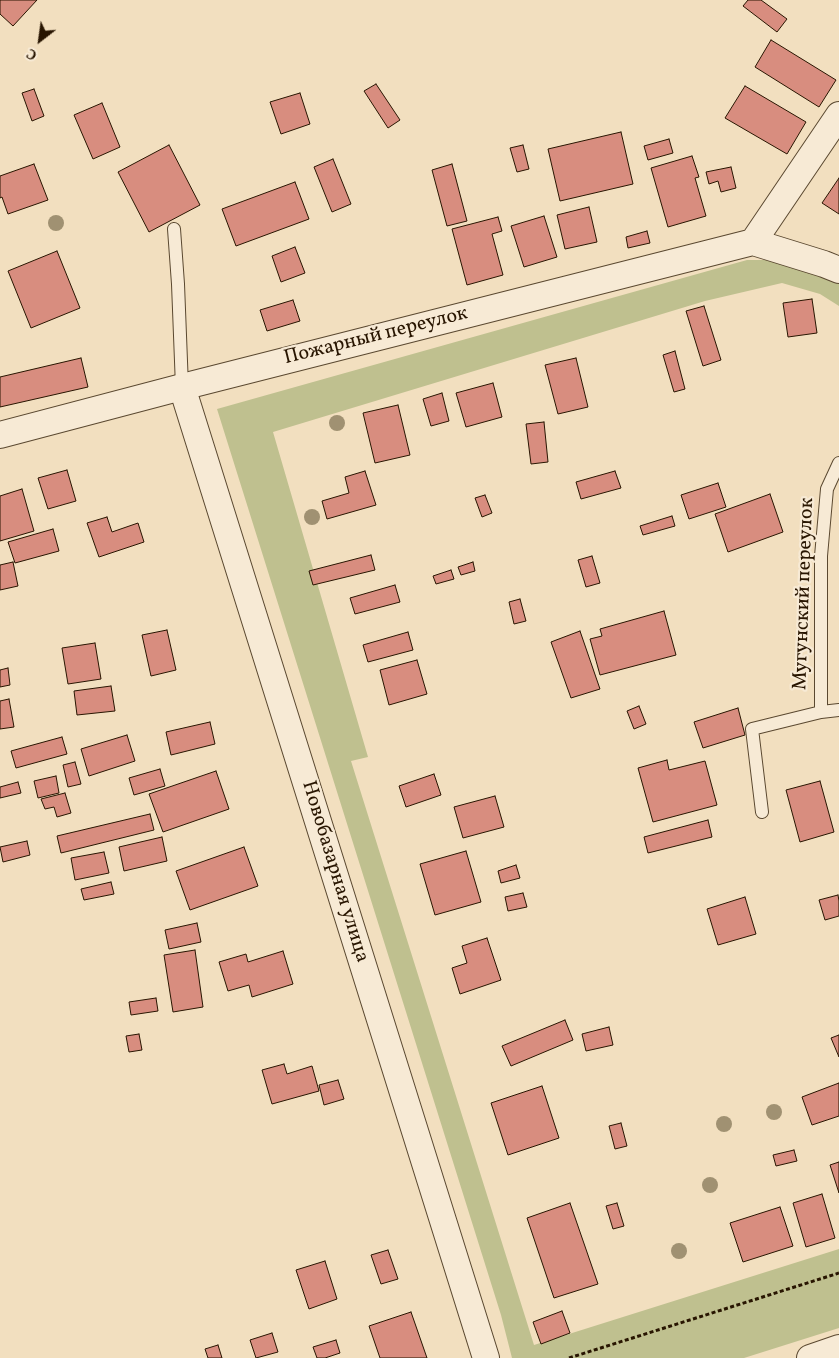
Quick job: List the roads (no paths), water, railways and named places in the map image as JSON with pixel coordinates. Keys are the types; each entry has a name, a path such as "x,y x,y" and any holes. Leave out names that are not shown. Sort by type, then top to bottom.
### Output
{"street":[{"path":"839,115 753,242 839,270"},
{"name":"Пожарный переулок","path":"0,435 182,386 753,242"},
{"name":"Новобазарная улица","path":"182,386 486,1358"},
{"path":"810,1358 839,1348"}],"lane":[{"path":"174,229 182,386"},
{"name":"Мугунский переулок","path":"839,463 827,488 821,556 821,712 839,710"},
{"path":"762,812 752,729 821,712"}]}
